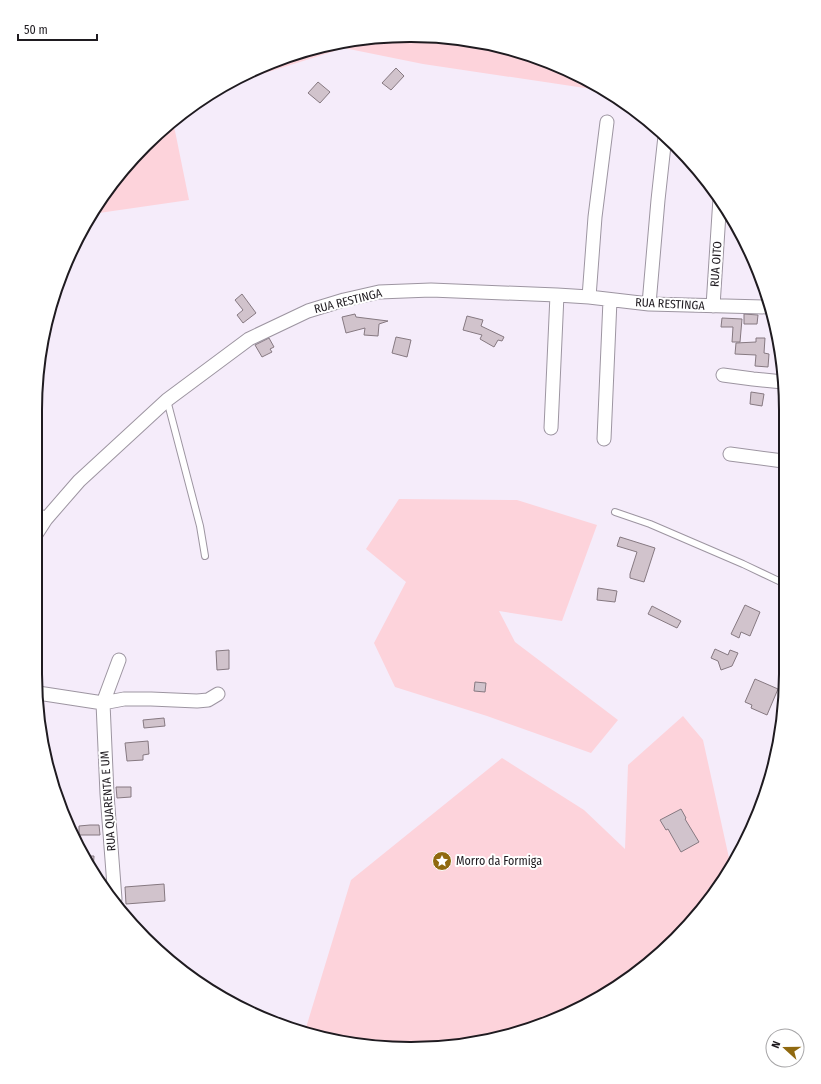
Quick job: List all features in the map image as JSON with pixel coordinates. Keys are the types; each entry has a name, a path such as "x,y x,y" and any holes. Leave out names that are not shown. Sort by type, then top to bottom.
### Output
{"street":[{"path":"589,297 595,217 607,122"},
{"path":"649,304 664,144"},
{"name":"RUA OITO","path":"713,306 719,209"},
{"name":"RUA RESTINGA","path":"42,515 167,400 249,339 308,311 344,300 379,292 431,290 589,297 649,304 764,307"},
{"path":"551,428 557,295"},
{"path":"604,439 610,300"},
{"path":"723,375 778,381"},
{"path":"730,454 779,460"},
{"name":"RUA QUARENTA E UM","path":"114,892 102,703 120,660"},
{"path":"43,694 102,703 124,699 197,701 208,700 218,694"}],"lane":[{"path":"167,400 200,526 205,556"},
{"path":"615,512 650,524 743,564 779,582"}],"shaded area":[{"path":"410,42 459,45 482,49 529,62 552,70 591,89 423,64 344,48 362,45"},
{"path":"343,48 258,75 292,62"},
{"path":"174,128 189,200 100,213 118,186 133,168"},
{"path":"399,499 517,500 597,525 562,621 499,611 515,642 618,720 591,753 487,716 395,687 374,643 406,582 366,549"},
{"path":"683,716 703,740 729,859 703,898 688,916 653,951 635,966 595,993 552,1014 482,1035 435,1041 386,1041 339,1035 306,1026 351,880 502,758 584,810 625,849 628,765"}],"building":[{"path":"396,68 404,76 391,90 382,83"},
{"path":"318,82 330,92 320,103 308,93"},
{"path":"242,294 256,313 243,323 237,315 243,310 235,300"},
{"path":"355,314 356,317 388,321 379,324 378,336 364,335 365,328 346,333 342,317"},
{"path":"744,314 758,315 757,324 744,324"},
{"path":"467,316 483,320 481,326 504,337 502,341 498,340 494,347 480,339 482,335 463,330"},
{"path":"722,318 742,319 740,342 732,342 733,327 721,327"},
{"path":"396,337 411,340 407,357 392,353"},
{"path":"269,338 274,347 270,349 272,352 262,357 255,345"},
{"path":"756,338 765,338 764,353 769,354 768,367 755,366 756,355 735,354 736,343 756,342"},
{"path":"751,392 764,394 762,406 750,404"},
{"path":"620,537 655,548 644,582 630,578 637,552 617,546"},
{"path":"598,588 617,591 615,602 597,600"},
{"path":"745,605 760,612 750,636 741,632 739,638 731,634"},
{"path":"652,606 681,621 677,628 648,614"},
{"path":"715,649 728,655 730,650 738,653 732,666 721,670 718,661 711,658"},
{"path":"229,650 229,669 217,670 216,651"},
{"path":"755,679 778,689 767,715 751,708 752,705 745,702"},
{"path":"475,682 486,683 485,692 474,691"},
{"path":"164,718 165,726 144,728 143,720"},
{"path":"148,741 149,754 143,755 143,760 127,761 125,743"},
{"path":"116,787 131,787 131,797 117,798"},
{"path":"681,809 686,818 685,819 699,842 681,852 668,829 666,830 660,820"},
{"path":"99,825 100,835 80,835 79,826"},
{"path":"90,856 94,856 94,862"},
{"path":"164,884 165,901 126,904 125,887"}],"place":[{"name":"Morro da Formiga","path":"442,861"}]}
